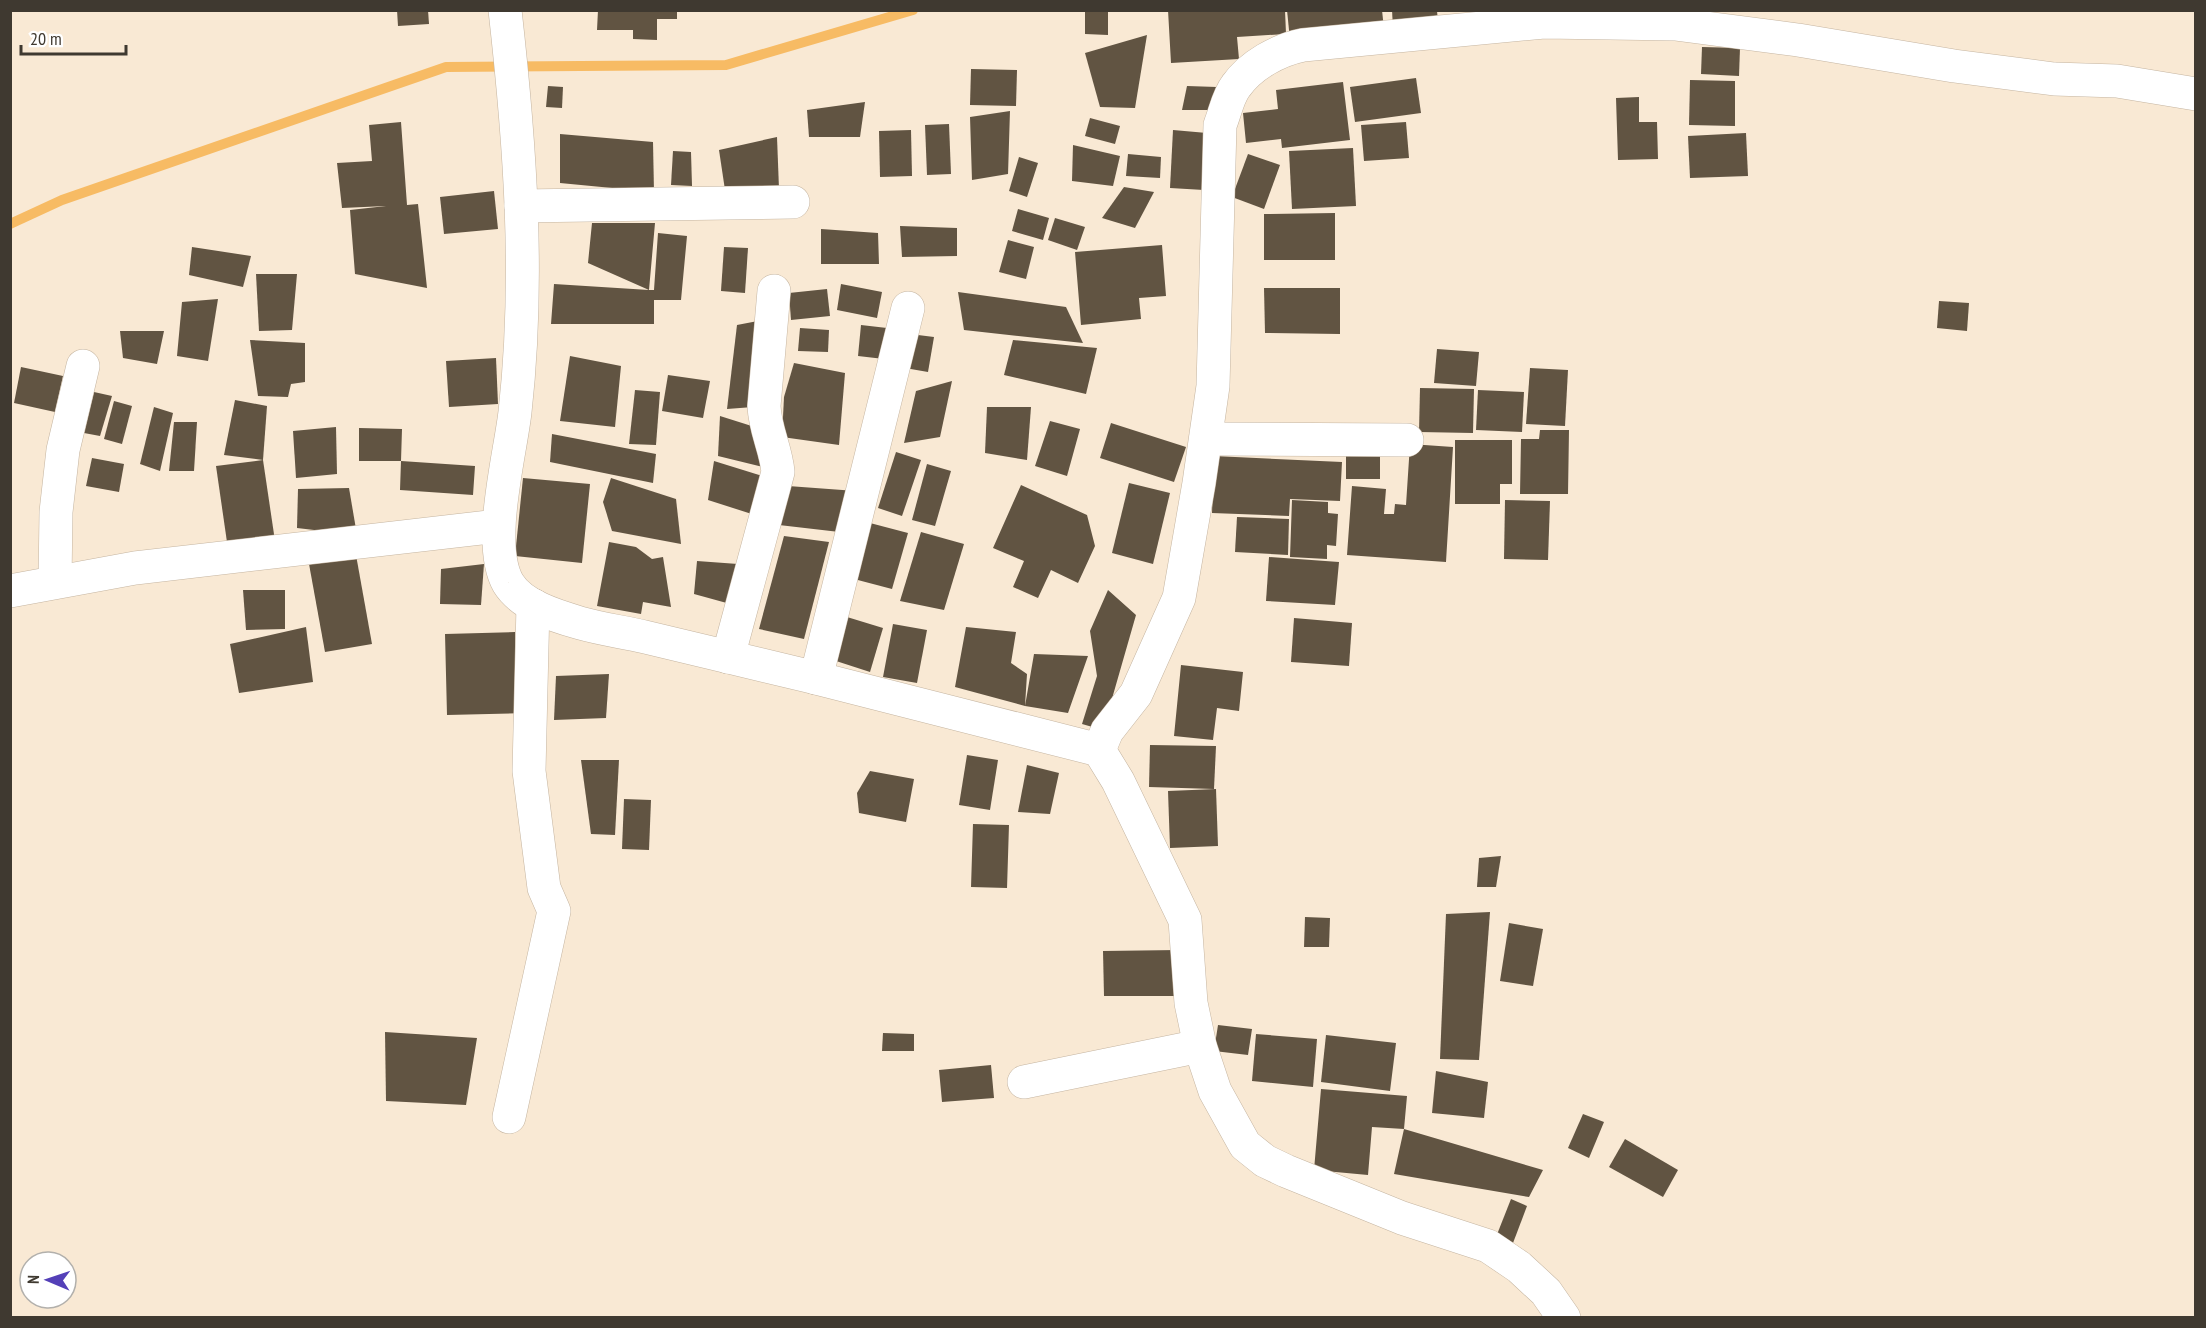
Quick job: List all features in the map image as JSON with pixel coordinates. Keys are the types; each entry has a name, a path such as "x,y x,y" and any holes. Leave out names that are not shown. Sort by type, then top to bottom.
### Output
{"street":[{"path":"506,18 515,85 521,206 521,324 515,411 498,526 503,570 508,583 519,596 533,605 579,622 816,678 1099,750 1118,781 1185,920 1191,1004 1200,1046 1231,1123 1245,1145 1265,1161 1402,1218 1488,1246 1519,1267 1546,1292 1564,1317"},
{"path":"1099,750 1107,731 1136,694 1179,598 1213,386 1220,125 1235,87 1261,62 1292,47 1544,22 1675,24 1798,40 1954,66 2054,79 2117,81 2196,94"},
{"path":"521,206 793,202"},
{"path":"728,657 778,472 777,459 765,426 764,406 774,291"},
{"path":"816,678 908,308"},
{"path":"55,582 56,512 63,450 83,366"},
{"path":"1206,439 1407,440"},
{"path":"10,591 135,568 233,559 498,526"},
{"path":"509,1117 554,911 544,888 529,771 533,605"},
{"path":"1024,1082 1200,1046"}],"building":[{"path":"397,10 428,10 429,24 398,26"},
{"path":"598,10 677,10 677,19 657,19 657,40 633,39 633,30 597,30"},
{"path":"1085,10 1108,10 1108,35 1085,34"},
{"path":"1168,10 1285,10 1286,34 1237,37 1239,59 1171,63"},
{"path":"1287,10 1382,10 1384,29 1290,40"},
{"path":"1392,10 1437,10 1438,24 1393,28"},
{"path":"1147,35 1135,108 1100,107 1085,53"},
{"path":"1702,47 1740,48 1739,76 1701,74"},
{"path":"971,69 1017,70 1016,106 970,105"},
{"path":"1416,78 1421,113 1355,122 1350,87"},
{"path":"1690,80 1735,81 1735,126 1689,125"},
{"path":"1343,82 1350,140 1282,148 1281,139 1246,143 1243,113 1278,109 1276,90"},
{"path":"548,86 563,87 562,108 546,107"},
{"path":"1187,86 1217,87 1219,110 1182,110"},
{"path":"1639,97 1639,122 1657,122 1658,159 1618,160 1616,98"},
{"path":"865,102 860,137 809,137 807,110"},
{"path":"1010,111 1008,174 972,180 970,117"},
{"path":"1090,118 1120,126 1115,144 1085,136"},
{"path":"401,122 407,205 418,204 427,288 355,274 350,210 386,206 342,208 337,163 372,161 369,125"},
{"path":"1406,122 1409,158 1364,161 1361,125"},
{"path":"949,124 951,174 927,175 925,125"},
{"path":"911,130 912,176 880,177 879,131"},
{"path":"1173,130 1207,133 1204,190 1170,188"},
{"path":"1746,133 1748,176 1690,178 1688,136"},
{"path":"560,134 653,142 654,192 560,183"},
{"path":"777,137 779,189 725,190 719,150"},
{"path":"1073,145 1120,156 1113,186 1072,181"},
{"path":"1353,148 1356,206 1292,209 1289,151"},
{"path":"673,151 691,152 692,186 671,185"},
{"path":"1128,154 1161,157 1160,178 1126,176"},
{"path":"1248,154 1280,165 1264,209 1232,197"},
{"path":"1019,157 1038,163 1027,197 1009,191"},
{"path":"1124,187 1154,192 1135,228 1102,218"},
{"path":"494,191 498,229 444,234 440,197"},
{"path":"1018,209 1049,218 1043,240 1012,231"},
{"path":"1335,213 1335,260 1264,260 1264,214"},
{"path":"1055,218 1085,227 1077,250 1048,240"},
{"path":"592,223 655,223 649,290 588,263"},
{"path":"900,226 957,228 957,256 902,257"},
{"path":"821,229 878,233 879,264 821,264"},
{"path":"658,233 687,236 681,300 654,300 654,324 551,324 554,284 654,290"},
{"path":"1008,240 1034,247 1026,279 999,272"},
{"path":"1162,245 1166,296 1139,298 1141,319 1081,325 1075,252"},
{"path":"192,247 251,256 243,287 189,275"},
{"path":"724,247 748,248 745,293 721,291"},
{"path":"256,274 297,274 292,330 259,331"},
{"path":"841,284 882,292 877,318 837,310"},
{"path":"1264,288 1340,288 1340,334 1265,333"},
{"path":"827,289 830,316 791,320 789,293"},
{"path":"958,292 1066,307 1083,343 964,330"},
{"path":"218,299 208,361 177,356 182,302"},
{"path":"1939,301 1969,303 1967,331 1937,328"},
{"path":"763,320 753,407 727,409 737,325"},
{"path":"861,325 887,328 884,359 858,356"},
{"path":"800,328 829,330 828,352 798,351"},
{"path":"120,331 164,331 157,364 123,358"},
{"path":"910,334 934,337 928,372 905,368"},
{"path":"250,340 305,343 305,382 291,384 288,397 258,396"},
{"path":"1013,340 1097,348 1086,394 1004,375"},
{"path":"1437,349 1479,352 1476,386 1434,383"},
{"path":"570,356 621,366 615,427 560,421"},
{"path":"496,358 498,404 449,407 446,361"},
{"path":"794,363 845,373 839,445 782,437 784,397"},
{"path":"21,367 63,376 55,412 14,403"},
{"path":"1530,368 1568,370 1565,426 1526,424"},
{"path":"668,375 710,381 703,418 662,411"},
{"path":"952,381 940,437 904,443 916,391"},
{"path":"1420,388 1474,389 1473,433 1419,432"},
{"path":"635,390 660,392 656,445 629,444"},
{"path":"1478,390 1524,392 1522,432 1476,430"},
{"path":"94,392 112,396 100,436 84,433"},
{"path":"235,400 267,406 263,460 224,455"},
{"path":"114,401 132,406 122,444 104,439"},
{"path":"154,407 173,413 160,471 140,464"},
{"path":"987,407 1031,407 1027,460 985,453"},
{"path":"720,416 758,428 767,468 718,456"},
{"path":"1050,421 1080,429 1067,476 1035,466"},
{"path":"174,422 197,422 194,471 169,471"},
{"path":"1111,423 1186,447 1174,482 1100,458"},
{"path":"336,427 337,474 296,478 293,431"},
{"path":"359,428 402,429 401,461 359,461"},
{"path":"1540,430 1569,430 1568,494 1520,494 1521,439 1539,439"},
{"path":"552,434 656,454 653,483 550,462"},
{"path":"1455,440 1512,440 1512,484 1500,484 1500,504 1455,504"},
{"path":"1410,444 1453,447 1446,562 1347,555 1352,486 1386,489 1384,514 1394,514 1395,504 1406,505"},
{"path":"1346,447 1380,448 1380,479 1346,479"},
{"path":"896,452 921,460 902,516 878,508"},
{"path":"1214,456 1342,462 1340,501 1290,499 1289,516 1212,513"},
{"path":"92,458 124,464 119,492 86,486"},
{"path":"263,460 275,541 228,549 216,466"},
{"path":"401,461 475,466 473,495 400,490"},
{"path":"714,461 766,477 758,516 708,500"},
{"path":"927,464 951,471 935,526 912,520"},
{"path":"523,478 590,484 582,563 515,556"},
{"path":"611,478 676,499 681,544 612,531 603,502"},
{"path":"1129,483 1170,493 1153,564 1112,553"},
{"path":"1021,485 1087,515 1095,546 1078,583 1051,570 1038,598 1013,587 1024,561 993,548"},
{"path":"788,486 856,491 848,533 779,525"},
{"path":"349,488 357,535 297,528 298,489"},
{"path":"1292,500 1328,502 1328,513 1338,514 1336,546 1327,545 1327,559 1290,557"},
{"path":"1505,500 1550,501 1548,560 1504,559"},
{"path":"1237,517 1289,519 1288,555 1235,552"},
{"path":"870,523 908,533 892,589 854,579"},
{"path":"921,532 964,544 944,610 900,601"},
{"path":"784,536 829,542 804,639 759,629"},
{"path":"609,542 636,547 652,559 663,557 671,607 643,602 641,614 597,606"},
{"path":"356,555 372,644 325,652 309,564"},
{"path":"1269,557 1339,562 1335,605 1266,601"},
{"path":"697,561 738,564 734,605 694,594"},
{"path":"484,564 481,605 440,604 441,569"},
{"path":"243,590 285,590 285,629 246,630"},
{"path":"1108,590 1136,615 1103,730 1082,724 1097,676 1090,631"},
{"path":"847,617 883,628 870,672 833,660"},
{"path":"1294,618 1352,623 1349,666 1291,662"},
{"path":"893,624 927,630 917,683 883,677"},
{"path":"306,627 313,682 239,693 230,644"},
{"path":"966,627 1016,632 1011,663 1027,674 1025,706 955,687"},
{"path":"515,632 516,691 528,713 447,715 445,634"},
{"path":"1034,654 1088,656 1068,713 1025,706"},
{"path":"1181,665 1243,672 1239,711 1217,708 1213,740 1174,736"},
{"path":"609,674 606,718 554,720 556,676"},
{"path":"1150,745 1216,746 1214,789 1149,787"},
{"path":"967,755 998,760 990,810 959,805"},
{"path":"581,760 619,760 615,835 591,834"},
{"path":"1027,765 1059,773 1050,814 1018,812"},
{"path":"870,771 914,779 906,822 859,813 857,793"},
{"path":"1216,789 1218,846 1170,848 1168,791"},
{"path":"624,799 651,800 649,850 622,849"},
{"path":"973,824 1009,825 1007,888 971,887"},
{"path":"1501,856 1496,887 1477,887 1479,858"},
{"path":"1490,912 1479,1060 1440,1059 1446,914"},
{"path":"1305,917 1330,918 1329,947 1304,947"},
{"path":"1509,923 1543,929 1533,986 1500,981"},
{"path":"1178,950 1178,996 1104,996 1103,951"},
{"path":"1218,1025 1252,1029 1248,1055 1214,1051"},
{"path":"385,1032 477,1038 466,1105 386,1101"},
{"path":"883,1033 914,1034 914,1051 882,1051"},
{"path":"1256,1034 1317,1039 1313,1087 1252,1081"},
{"path":"1326,1035 1396,1043 1390,1091 1321,1082"},
{"path":"991,1065 994,1098 942,1102 939,1070"},
{"path":"1436,1071 1488,1082 1484,1118 1432,1113"},
{"path":"1321,1089 1407,1096 1404,1129 1372,1127 1368,1175 1314,1170"},
{"path":"1583,1114 1604,1122 1589,1158 1568,1148"},
{"path":"1404,1129 1543,1170 1529,1197 1394,1174"},
{"path":"1625,1139 1678,1170 1663,1197 1609,1167"},
{"path":"1511,1199 1527,1206 1513,1243 1496,1237"}],"waterway":[{"path":"10,224 62,200 446,67 726,65 913,10"}]}
